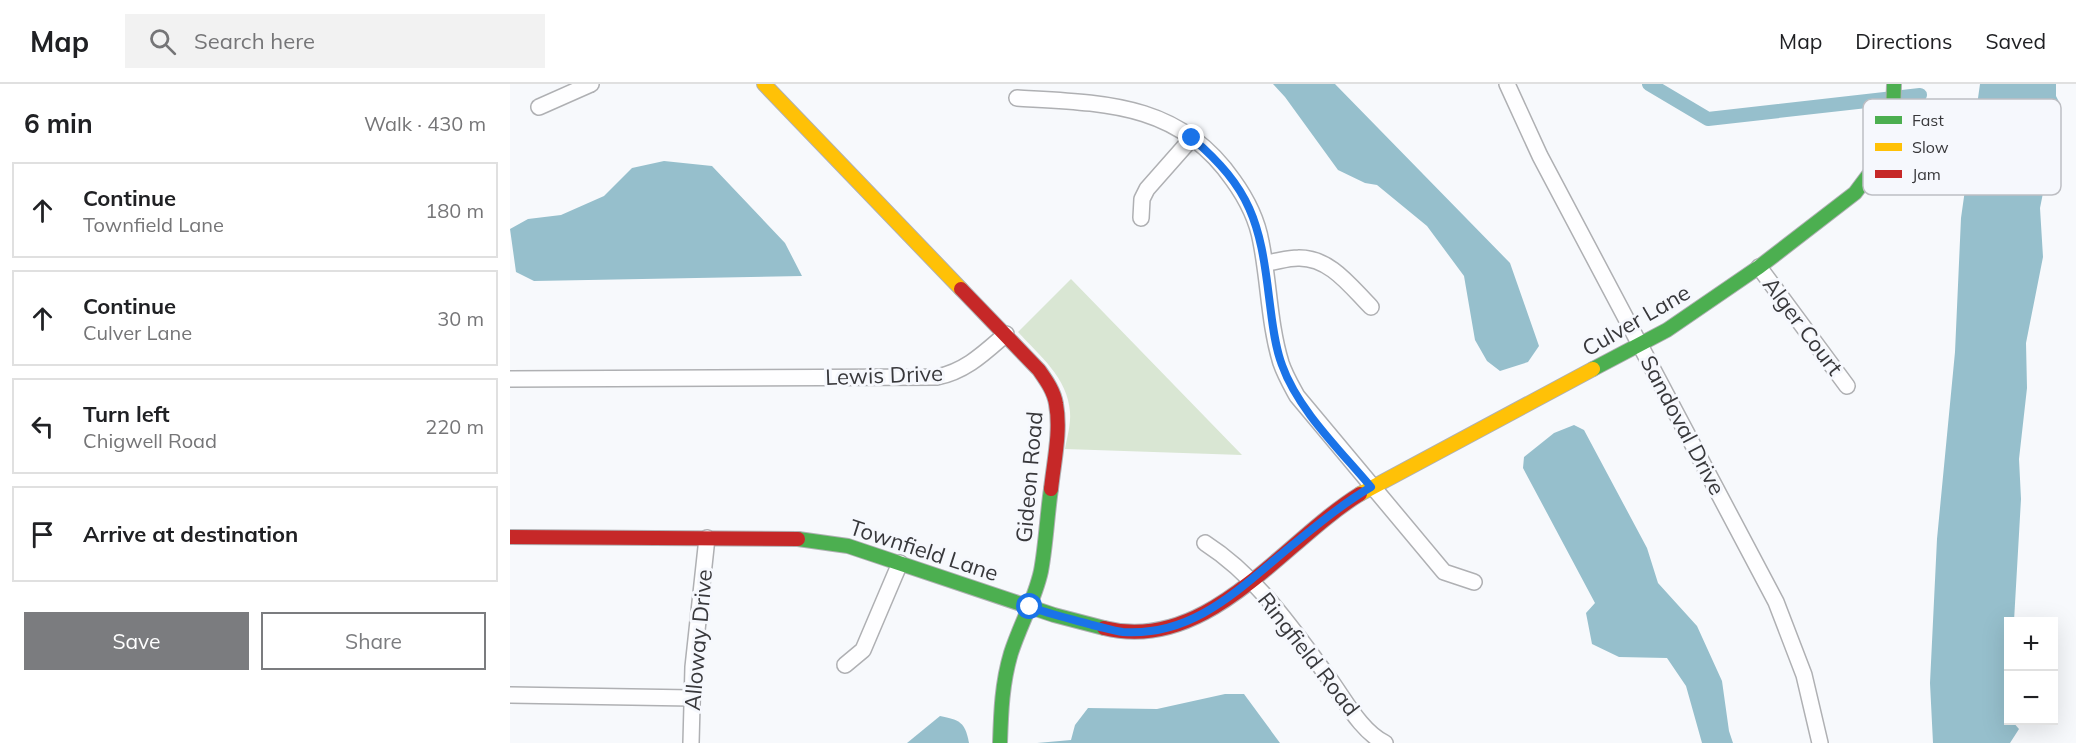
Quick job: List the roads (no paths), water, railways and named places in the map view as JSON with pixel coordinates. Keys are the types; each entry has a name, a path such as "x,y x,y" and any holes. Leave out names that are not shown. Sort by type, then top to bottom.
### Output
{"street":[{"path":"539,107 591,84"},
{"path":"764,84 1006,334"},
{"name":"Sandoval Drive","path":"1507,84 1540,156 1776,602 1804,675 1820,743"},
{"path":"1017,98 1086,102 1121,107 1164,121 1192,138 1212,156 1241,192 1254,218 1261,238 1272,322 1281,363 1304,407 1444,572 1474,582"},
{"path":"1141,218 1142,199 1147,189 1192,138"},
{"name":"Culver Lane","path":"1321,522 1371,487 1667,330 1758,267 1855,193 1863,182"},
{"path":"1265,263 1299,258 1318,261 1336,272 1371,307"},
{"name":"Alger Court","path":"1758,267 1847,386"},
{"name":"Lewis Drive","path":"510,380 937,376 951,374 967,367 1006,334"},
{"name":"Gideon Road","path":"1000,743 1000,702 1005,676 1041,570 1058,417 1056,402 1049,385 1039,370 1006,334"},
{"name":"Townfield Lane","path":"510,537 819,541 848,546 1054,615 1120,632 1156,630 1175,626 1220,604 1321,522"},
{"name":"Alloway Drive","path":"691,743 693,667 707,538"},
{"name":"Ringfield Road","path":"1205,543 1227,557 1252,580 1369,732 1385,743"},
{"path":"845,665 863,650 900,563"},
{"path":"510,695 692,698"}],"water":[{"path":"1273,84 1335,84 1510,263 1539,346 1528,362 1500,371 1487,361 1475,340 1464,276 1427,226 1377,185 1365,183 1338,170"},
{"path":"1980,84 2056,84 2058,99 1978,99"},
{"path":"664,161 712,166 785,243 802,276 534,281 516,272 510,229 528,219 561,215 604,196 632,168"},
{"path":"1964,195 2043,195 2040,208 2043,257 2026,343 2027,388 2019,459 2021,499 2014,617 2004,617 2004,725 2016,725 2019,729 2010,743 1933,743 1930,683 1937,539 1955,352 1961,218"},
{"path":"1574,425 1584,430 1647,548 1658,583 1697,626 1722,681 1729,731 1733,743 1702,743 1686,686 1667,658 1619,657 1592,644 1586,613 1595,603 1523,468 1524,457 1554,433"},
{"path":"1225,694 1244,694 1280,743 1037,743 1071,740 1075,725 1088,708 1157,709"},
{"path":"940,716 961,723 966,730 969,743 907,743"}],"waterway":[{"path":"1649,84 1708,119 1863,101"},
{"path":"1885,99 1920,95"}]}
